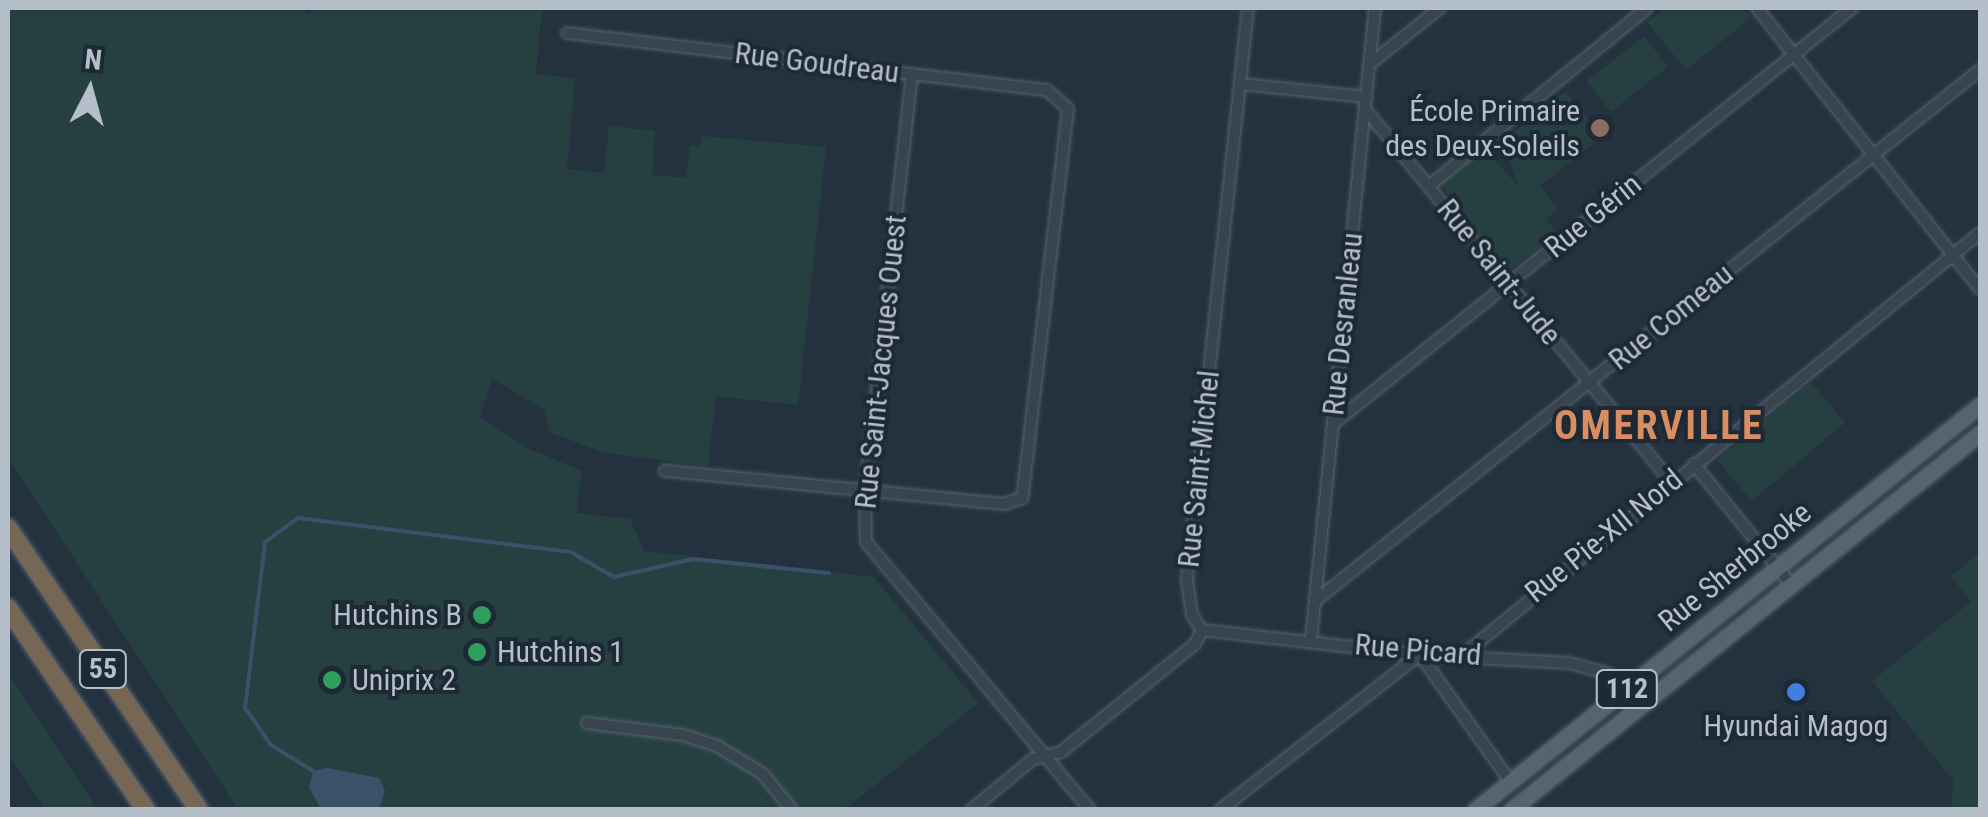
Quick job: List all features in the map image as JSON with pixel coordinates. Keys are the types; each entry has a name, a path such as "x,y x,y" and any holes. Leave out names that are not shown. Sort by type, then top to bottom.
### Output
{"highway":[{"name":"55","path":"8,528 200,810"},
{"name":"55","path":"8,608 146,810"}],"main road":[{"name":"Rue Sherbrooke","path":"1476,810 1980,405"},
{"name":"Rue Sherbrooke","path":"1511,810 1980,432"}],"street":[{"name":"Rue Saint-Michel","path":"1202,630 1192,614 1187,578 1248,8"},
{"name":"Rue Desranleau","path":"1311,640 1375,8"},
{"path":"1370,64 1440,8"},
{"path":"1429,186 1647,8"},
{"path":"1756,8 1980,289"},
{"name":"Rue Gérin","path":"1333,424 1852,8"},
{"name":"Rue Goudreau","path":"567,33 1052,91 1064,100 1069,114 1030,468 1019,501 866,492"},
{"name":"Rue Comeau","path":"1315,601 1980,70"},
{"name":"Rue Saint-Jacques Ouest","path":"912,74 866,492 866,542 876,560 1047,755 1090,810"},
{"path":"1240,84 1366,103"},
{"name":"Rue Saint-Jude","path":"1366,103 1671,482"},
{"name":"Rue Pie-XII Nord","path":"1464,654 1980,232"},
{"path":"1694,464 1792,584"},
{"path":"664,470 866,492"},
{"path":"971,810 1033,759 1062,752 1180,656 1202,630"},
{"name":"Rue Picard","path":"1202,630 1420,655 1464,654 1582,665 1627,688"},
{"path":"1220,810 1420,655 1510,781"},
{"path":"586,724 684,734 719,747 762,774 792,810"}],"green space":[{"path":"8,8 301,8 307,14 317,8 542,8 536,74 575,78 567,169 604,173 609,126 655,131 652,175 686,178 690,146 700,146 701,136 826,147 798,405 716,396 708,466 604,453 549,432 545,410 492,379 480,417 529,449 582,471 576,513 630,519 644,551 874,577 978,703 845,809 238,809 8,458"},
{"path":"1666,8 1742,8 1751,18 1686,70 1647,22"},
{"path":"1644,36 1668,67 1610,112 1586,81"},
{"path":"1565,91 1602,136 1540,186 1558,209 1546,219 1558,234 1507,271 1441,184 1484,148 1519,187 1503,141"},
{"path":"1811,382 1845,423 1752,501 1718,460"},
{"path":"1980,553 1980,809 1952,809 1953,780 1872,681 1971,602 1951,576"},
{"path":"8,673 96,809 45,809 8,754"}],"water":[{"path":"327,768 379,778 385,791 379,809 321,809 309,787 313,771"}],"waterway":[{"path":"313,771 271,745 245,708 265,542 298,518 571,552 614,577 693,559 829,573"}],"place":[{"name":"École Primaire des Deux-Soleils","path":"1600,128"},
{"name":"Hutchins B","path":"482,615"},
{"name":"Hutchins 1","path":"477,652"},
{"name":"Uniprix 2","path":"332,680"},
{"name":"Hyundai Magog","path":"1796,692"}],"district":[{"name":"OMERVILLE","path":"1659,426"}]}
